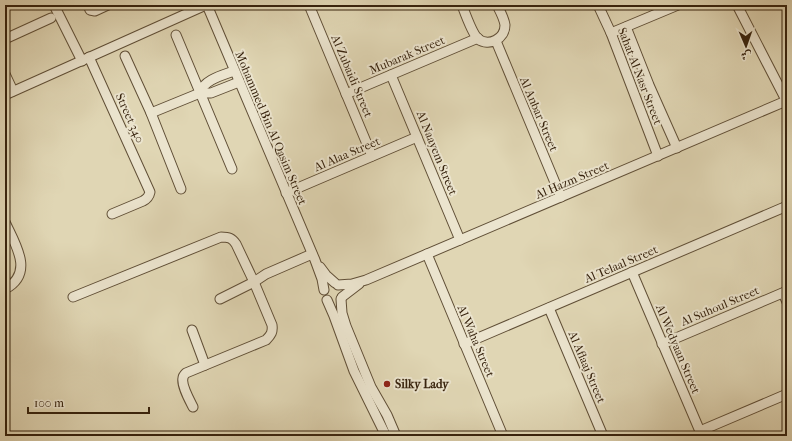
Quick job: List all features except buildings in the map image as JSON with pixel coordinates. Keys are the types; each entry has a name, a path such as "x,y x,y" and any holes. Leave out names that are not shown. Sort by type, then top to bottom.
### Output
{"street":[{"name":"Street 340","path":"54,5 86,59 149,188 150,192 147,199 112,214"},
{"path":"88,5 90,10 95,11 108,5"},
{"path":"5,74 9,93 206,5"},
{"name":"Mohammed Bin Al Qasim Street","path":"206,5 314,258 323,282 324,290"},
{"name":"Al Zubaidi Street","path":"309,5 372,156"},
{"path":"462,5 474,34 483,42 496,41 504,32 504,21 497,5"},
{"name":"Sahat Al Nasr Street","path":"598,5 611,33 658,156"},
{"path":"611,33 678,5"},
{"path":"737,5 787,101"},
{"path":"5,39 51,18"},
{"name":"Sahat Al Nasr Street","path":"626,27 649,85 677,148"},
{"path":"176,35 232,169"},
{"name":"Mubarak Street","path":"346,94 478,38"},
{"name":"Al Anbar Street","path":"496,41 561,197"},
{"path":"125,56 181,189"},
{"path":"200,93 202,87 207,82 234,70"},
{"name":"Al Naayem Street","path":"392,75 460,240"},
{"path":"150,113 200,93 208,94 239,82"},
{"name":"Al Hazm Street","path":"337,284 352,284 366,280 787,101"},
{"name":"Al Alaa Street","path":"286,193 417,137"},
{"name":"Al Telaal Street","path":"464,344 787,206"},
{"path":"5,222 21,260 22,267 20,275 16,281 10,287 5,289"},
{"path":"73,297 221,237 228,237 234,240 254,282 273,329 270,336 266,340 186,373 182,380 193,407"},
{"name":"Al Waha Street","path":"427,254 502,436"},
{"path":"220,299 254,282 266,274 314,258"},
{"name":"Mohammed Bin Al Qasim Street","path":"314,258 326,275 337,284"},
{"name":"Al Wedyaan Street","path":"632,272 701,433"},
{"name":"Al Hazm Street","path":"342,298 353,288 366,280"},
{"path":"386,436 354,371 334,316 324,296 324,290 328,285 337,284 342,289 342,312 346,326 371,387 396,436"},
{"path":"785,292 787,302"},
{"name":"Al Suhoul Street","path":"662,344 785,292"},
{"path":"327,300 332,303 339,301 342,298"},
{"name":"Al Aflaaj Street","path":"549,308 603,436"},
{"path":"192,330 205,365"},
{"path":"701,433 787,394"}],"place":[{"name":"Silky Lady","path":"387,384"}]}
